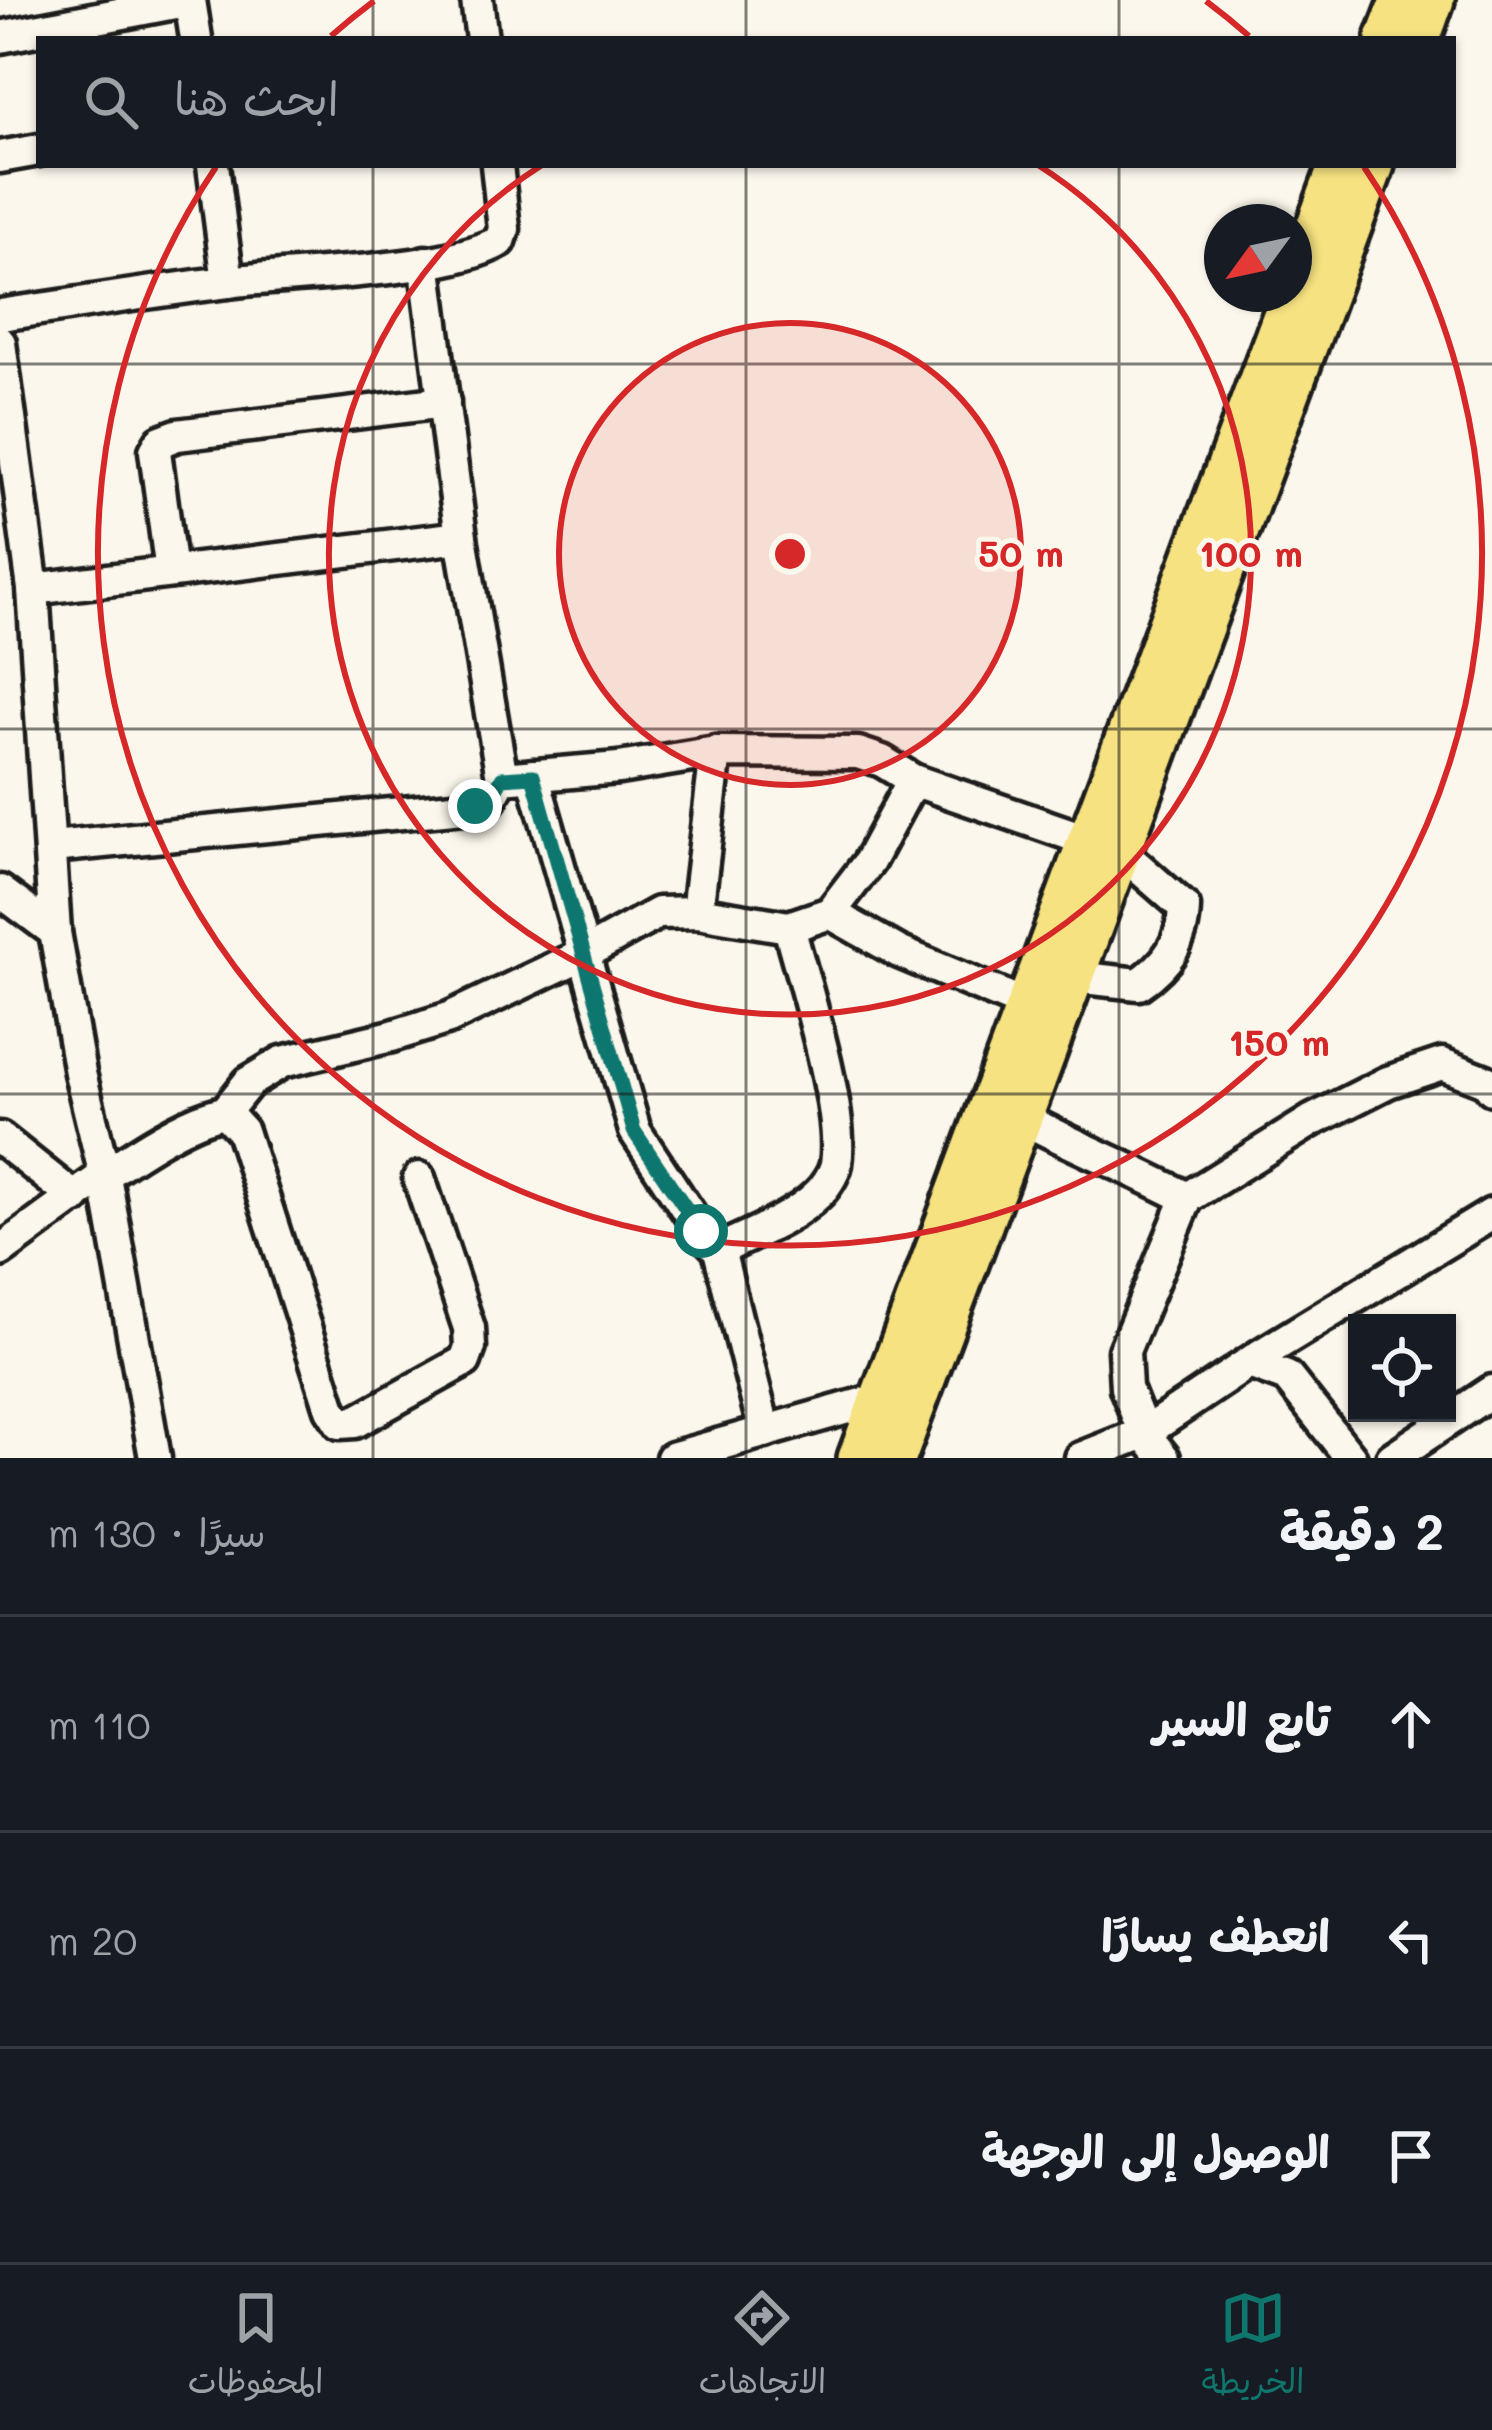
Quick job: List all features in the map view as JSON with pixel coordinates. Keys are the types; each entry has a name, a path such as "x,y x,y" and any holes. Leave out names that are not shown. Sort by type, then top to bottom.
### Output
{"main road":[{"path":"1387,36 1401,0"},
{"path":"1421,36 1434,0"},
{"path":"1312,239 1339,168"},
{"path":"858,1458 1026,1005 1104,846 1373,168"},
{"path":"896,1458 1074,977 1104,846 1286,312"}],"street":[{"path":"0,37 190,0 196,36"},
{"path":"477,0 478,36"},
{"path":"0,157 36,151"},
{"path":"213,168 227,282"},
{"path":"0,315 227,282 425,262 500,241 504,229 496,168"},
{"path":"425,262 461,537 518,777 586,953 634,1131 701,1231 719,1250 765,1432"},
{"path":"0,343 33,589 55,932 155,1458"},
{"path":"171,572 155,451 161,441 177,435 444,402"},
{"path":"33,589 461,537"},
{"path":"52,847 475,806 518,777 619,768 716,752 858,753 914,780 1104,846 1184,907 1184,932 1161,969 1139,984 1074,977"},
{"path":"698,912 716,752"},
{"path":"0,1251 105,1176 201,1116 225,1112 249,1082 282,1062 448,1018 658,913 698,912 790,927 830,913 868,862 914,780"},
{"path":"0,891 55,932"},
{"path":"830,913 899,952 1026,1005"},
{"path":"719,1250 818,1195 836,1169 837,1136 828,1083 790,927"},
{"path":"1164,1458 1144,1433 1126,1388 1124,1351 1187,1198 1312,1121 1388,1082 1442,1064 1486,1081 1492,1090"},
{"path":"225,1112 242,1131 340,1424 355,1422 465,1361 470,1347 469,1328 419,1178"},
{"path":"1022,1118 1187,1198"},
{"path":"0,1138 75,1198"},
{"path":"1081,1458 1144,1433 1492,1214"},
{"path":"1249,1363 1287,1378 1352,1458"},
{"path":"1392,1458 1492,1391"},
{"path":"672,1458 879,1399"}],"route":[{"path":"475,806 490,800 502,778 533,776 634,1131 701,1231"}]}
